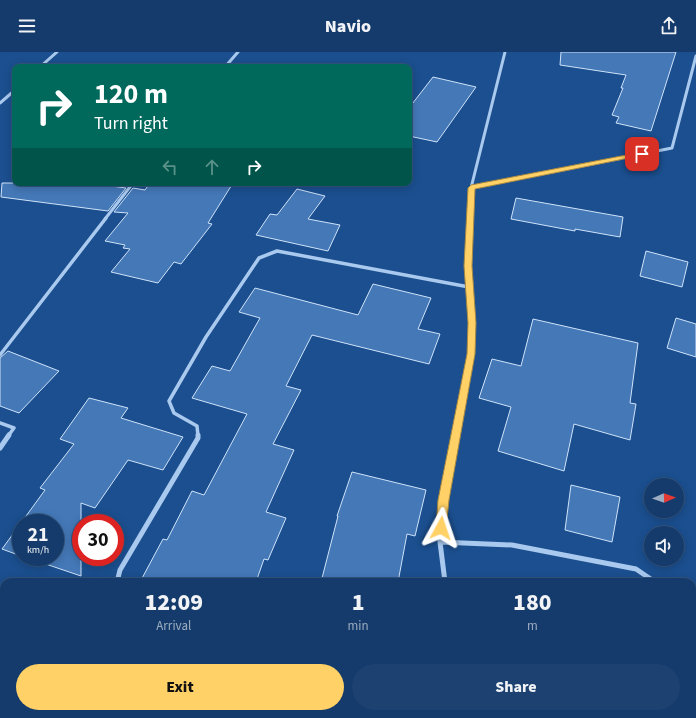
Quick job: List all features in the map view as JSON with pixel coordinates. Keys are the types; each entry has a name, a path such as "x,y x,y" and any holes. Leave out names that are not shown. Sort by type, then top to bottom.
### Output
{"street":[{"path":"43,64 57,52"},
{"path":"228,64 238,52"},
{"path":"444,578 440,542 444,500 471,354 472,323 468,266 471,188 505,52"},
{"path":"471,188 672,148 696,56"},
{"path":"0,103 12,93"},
{"path":"0,355 131,186"},
{"path":"118,578 120,570 198,438 197,426 174,413 169,401 206,337 259,258 277,251 469,287"},
{"path":"0,423 14,428 0,448"},
{"path":"440,542 520,547 636,569 649,578"}],"building":[{"path":"561,52 676,52 651,131 616,123 619,117 612,115 623,88 621,88 626,75 560,65"},
{"path":"433,77 476,87 437,142 412,137 412,104"},
{"path":"2,183 12,183 12,186 111,186 126,188 108,211 1,197"},
{"path":"148,186 231,186 208,223 212,224 181,264 174,262 158,283 111,272 130,249 123,248 125,245 105,241 128,213 114,212 133,188 145,190"},
{"path":"297,189 325,196 308,219 340,225 328,251 256,235 270,214 277,215"},
{"path":"516,198 623,217 620,237 575,229 575,231 511,219"},
{"path":"646,251 688,262 682,287 640,276"},
{"path":"373,284 431,298 418,329 440,334 429,364 312,335 286,386 301,390 273,444 294,450 266,512 286,518 268,560 264,559 257,578 142,578 163,539 167,540 192,491 204,495 247,414 192,398 212,366 230,371 260,318 239,312 255,288 358,315"},
{"path":"676,318 696,324 696,357 667,348"},
{"path":"533,319 638,343 630,403 636,404 630,440 574,424 564,471 498,451 511,407 479,398 492,359 521,366"},
{"path":"8,351 59,371 19,413 0,406 0,358"},
{"path":"89,398 128,408 121,418 183,437 163,470 128,460 95,508 81,503 81,514 72,514 72,566 81,566 81,576 52,566 64,566 64,514 28,514 45,490 40,488 74,444 60,439"},
{"path":"352,472 426,490 415,536 407,534 399,578 322,578 337,516"},
{"path":"571,485 620,497 612,542 565,530"},
{"path":"12,535 12,553 2,549"}],"route":[{"path":"441,528 449,468 467,382 471,354 472,323 468,266 471,188 642,154"}]}
